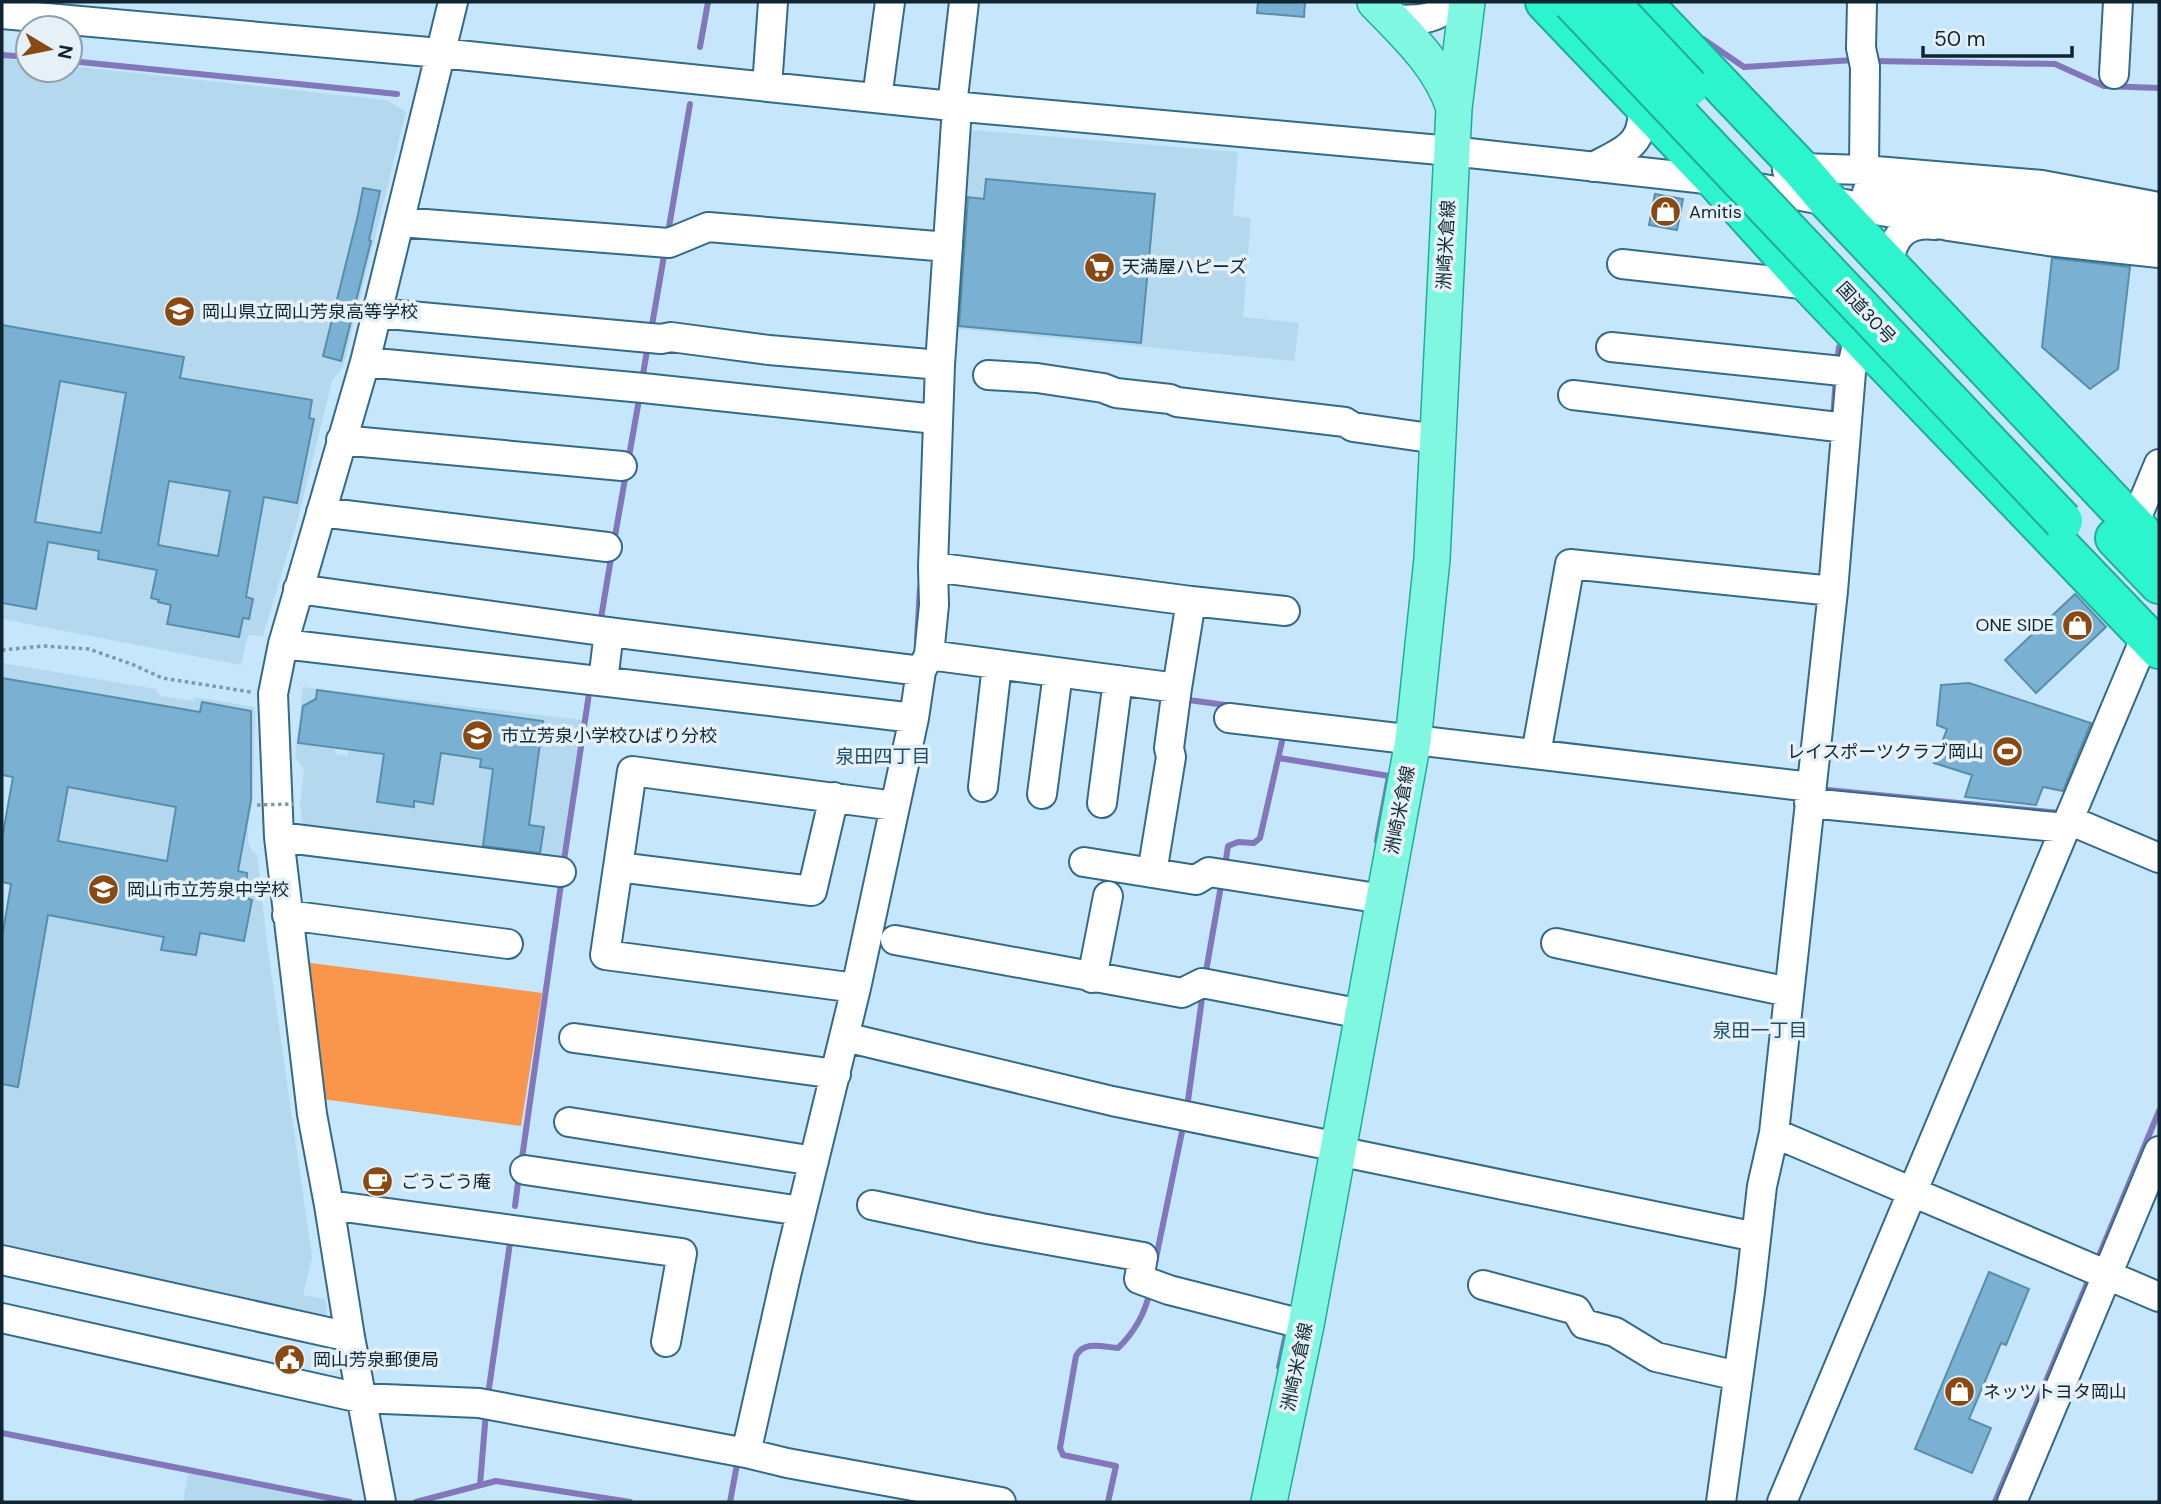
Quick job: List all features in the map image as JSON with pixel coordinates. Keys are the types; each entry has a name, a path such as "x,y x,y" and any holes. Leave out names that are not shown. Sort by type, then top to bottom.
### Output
{"highway":[{"path":"1545,2 1715,180 1810,285 2155,637"},
{"name":"国道30号","path":"1572,2 2073,513 2159,584"},
{"name":"国道30号","path":"1609,2 2073,513 2155,637"},
{"path":"1642,2 1800,168 1849,188 1888,265 2147,537"}],"main road":[{"name":"洲崎米倉線","path":"1269,1502 1294,1322 1362,1014 1413,741 1432,559 1451,151 1467,2"},
{"name":"洲崎米倉線","path":"1384,11 1441,77 1454,108"}],"street":[{"path":"381,1502 349,1337 312,1114 279,838 274,694 283,644 298,589 365,362 453,2"},
{"path":"767,87 773,2"},
{"path":"877,98 890,2"},
{"path":"746,1453 795,1210 829,1073 845,1037 856,988 914,718 934,605 935,365 942,246 964,2"},
{"path":"1384,11 1428,19 1438,15 1453,2"},
{"path":"1849,188 1863,61 1862,2"},
{"path":"2114,74 2118,2"},
{"path":"7,10 955,106 1451,151 1715,180 1849,188 2159,227"},
{"path":"1593,167 1628,149 1637,138 1643,119 1642,105"},
{"path":"1715,180 1800,168"},
{"path":"1849,188 2042,185 2159,207"},
{"path":"1849,188 1898,214 1948,226"},
{"path":"400,222 669,243 708,226 942,246"},
{"path":"1888,265 1895,240 1909,227 1922,224 2159,253"},
{"path":"1622,264 1810,285"},
{"path":"377,313 650,338 671,337 935,365"},
{"path":"1721,1502 1732,1375 1750,1236 1773,1133 1781,991 1807,790 1842,371 1859,335"},
{"path":"1611,347 1842,371"},
{"path":"365,362 926,418"},
{"path":"988,375 1037,378 1102,388 1115,393 1345,422 1353,427 1437,439"},
{"path":"1573,394 1838,427"},
{"path":"341,440 622,466"},
{"path":"2147,537 2159,464"},
{"path":"321,512 607,547"},
{"path":"1537,749 1570,564 1825,590"},
{"path":"933,567 1285,611"},
{"path":"298,589 602,631 925,663 1176,695"},
{"path":"1152,873 1171,757 1169,748 1191,601"},
{"path":"595,680 602,631"},
{"path":"1782,1502 2067,824 2155,637"},
{"path":"283,644 914,718"},
{"path":"983,787 996,674"},
{"path":"1042,794 1057,680"},
{"path":"1102,803 1117,687"},
{"path":"1229,719 1413,741 1537,749 1807,790 2067,824 2159,858"},
{"path":"856,988 605,955 632,771 895,806"},
{"path":"618,867 812,891 834,797"},
{"path":"279,838 561,872"},
{"path":"1084,862 1196,880 1209,872 1383,899"},
{"path":"1092,978 1108,896"},
{"path":"287,915 508,944"},
{"path":"895,940 1182,993 1204,984 1362,1014"},
{"path":"1556,943 1781,991"},
{"path":"845,1037 1112,1101 1750,1236"},
{"path":"573,1038 829,1073"},
{"path":"569,1122 808,1160"},
{"path":"1773,1133 2159,1297"},
{"path":"2012,1502 2159,1151"},
{"path":"525,1170 795,1210"},
{"path":"329,1205 682,1253 666,1342"},
{"path":"872,1205 981,1228 1143,1256 1139,1279 1294,1322"},
{"path":"2,1260 349,1337"},
{"path":"1483,1285 1576,1310 1584,1324 1615,1332 1657,1357 1732,1375"},
{"path":"2,1318 360,1398 479,1403 1001,1502"}],"path":[{"path":"2,650 44,646 89,649 134,664 162,678 260,693"},
{"path":"257,805 294,804"}],"shaded area":[{"name":"岡山県立岡山芳泉高等学校","path":"2,59 14,60 14,84 84,84 84,68 387,100 406,112 343,367 332,381 298,519 263,636 248,635 241,665 2,619"},
{"name":"天満屋ハピーズ","path":"960,129 1238,152 1233,216 1251,218 1243,317 1299,323 1294,361 949,328"},
{"path":"2,663 156,689 160,696 193,701 194,697 255,707 253,798 248,842 252,851 257,854 267,943 312,1257 303,1295 325,1299 327,1315 323,1320 2,1249 2,1084 18,1087 53,887 57,917 156,935 168,908 161,949 196,955 202,925 248,821 251,799 251,711 191,761 163,756 172,707 2,678"},
{"path":"303,687 583,720 560,868 303,832 300,803 304,769 295,758","holes":["318,690 542,721 528,828 531,825 544,827 540,855 482,848 498,728 485,768 480,767 481,759 430,744 426,777 437,779 433,804 414,801 414,806 377,802 394,715 349,749 347,756 335,754 335,749 298,743 303,706 315,705"]},
{"path":"181,781 167,861 67,843 57,847 68,787"},
{"path":"303,962 542,993 521,1126 322,1099"},
{"path":"188,1473 337,1502 183,1502"}],"building":[{"path":"1258,2 1305,2 1304,17 1257,13"},
{"path":"986,179 1155,194 1141,343 959,326 968,197 984,199"},
{"path":"363,188 380,191 369,240 371,241 341,361 323,356"},
{"name":"Amitis","path":"1655,194 1683,199 1677,230 1649,225"},
{"path":"2052,258 2130,267 2118,369 2090,389 2042,347"},
{"path":"2,325 184,357 180,378 312,400 309,418 314,419 297,503 264,497 246,597 253,599 249,619 243,618 239,637 167,624 171,605 151,598 157,570 98,559 99,551 48,542 36,609 2,603","holes":["60,381 126,393 101,533 35,522","169,481 230,491 218,556 158,545"]},
{"path":"2075,594 2106,627 2036,693 2005,660"},
{"path":"2,678 200,712 202,702 251,711 251,800 238,871 247,873 246,898 252,900 244,941 200,933 196,955 161,950 164,937 48,915 18,1087 2,1084 2,938 11,884 2,882 2,839 13,777 2,775","holes":["68,787 176,807 167,861 58,841"]},
{"path":"1969,683 2091,723 2063,791 2043,787 2036,805 1965,797 1972,775 1934,763 1947,729 1937,725 1941,685"},
{"path":"317,690 543,721 529,825 544,827 540,853 483,846 493,769 480,767 481,759 441,753 433,804 414,801 414,807 377,802 384,754 298,743 303,706 316,699"},
{"name":"ネッツトヨタ岡山","path":"1989,1272 2029,1289 2006,1345 2001,1343 1969,1419 1991,1428 1972,1473 1915,1449"}],"waterway":[{"path":"700,47 708,2"},
{"path":"1703,39 1744,67 1854,60"},
{"path":"2,55 14,56"},
{"path":"1872,61 2055,64 2104,86 2159,88"},
{"path":"84,62 397,94"},
{"path":"668,233 690,104"},
{"path":"651,331 665,250"},
{"path":"642,380 648,345"},
{"path":"1837,363 1839,347"},
{"path":"1833,419 1836,377"},
{"path":"628,462 640,394"},
{"path":"614,542 626,473"},
{"path":"600,624 612,552"},
{"path":"917,640 920,588"},
{"path":"563,867 590,687"},
{"path":"1181,699 1233,706"},
{"path":"1225,866 1228,846 1238,842 1254,843 1260,838 1283,737"},
{"path":"1279,758 1389,776 1377,841"},
{"path":"1818,789 2060,813"},
{"path":"521,1165 562,877"},
{"path":"1205,977 1222,880"},
{"path":"1187,1108 1203,991"},
{"path":"2099,1256 2159,1111"},
{"path":"1155,1263 1184,1122"},
{"path":"515,1206 519,1175"},
{"path":"488,1395 511,1236"},
{"path":"1995,1502 2089,1279"},
{"path":"1108,1502 1116,1466 1063,1455 1060,1448 1076,1356 1079,1351 1089,1346 1118,1348 1138,1322 1150,1290"},
{"path":"1279,1367 1287,1329"},
{"path":"480,1485 486,1412"},
{"path":"2,1433 350,1502"},
{"path":"730,1502 738,1459"},
{"path":"416,1502 496,1481 630,1502"}],"place":[{"name":"Amitis","path":"1666,212"},
{"name":"天満屋ハピーズ","path":"1099,267"},
{"name":"岡山県立岡山芳泉高等学校","path":"179,312"},
{"name":"ONE SIDE","path":"2077,625"},
{"name":"市立芳泉小学校ひばり分校","path":"478,736"},
{"name":"レイスポーツクラブ岡山","path":"2007,752"},
{"name":"岡山市立芳泉中学校","path":"104,890"},
{"name":"ごうごう庵","path":"378,1182"},
{"name":"岡山芳泉郵便局","path":"290,1360"},
{"name":"ネッツトヨタ岡山","path":"1960,1392"}],"district":[{"name":"泉田四丁目","path":"883,756"},
{"name":"泉田一丁目","path":"1760,1030"}]}
